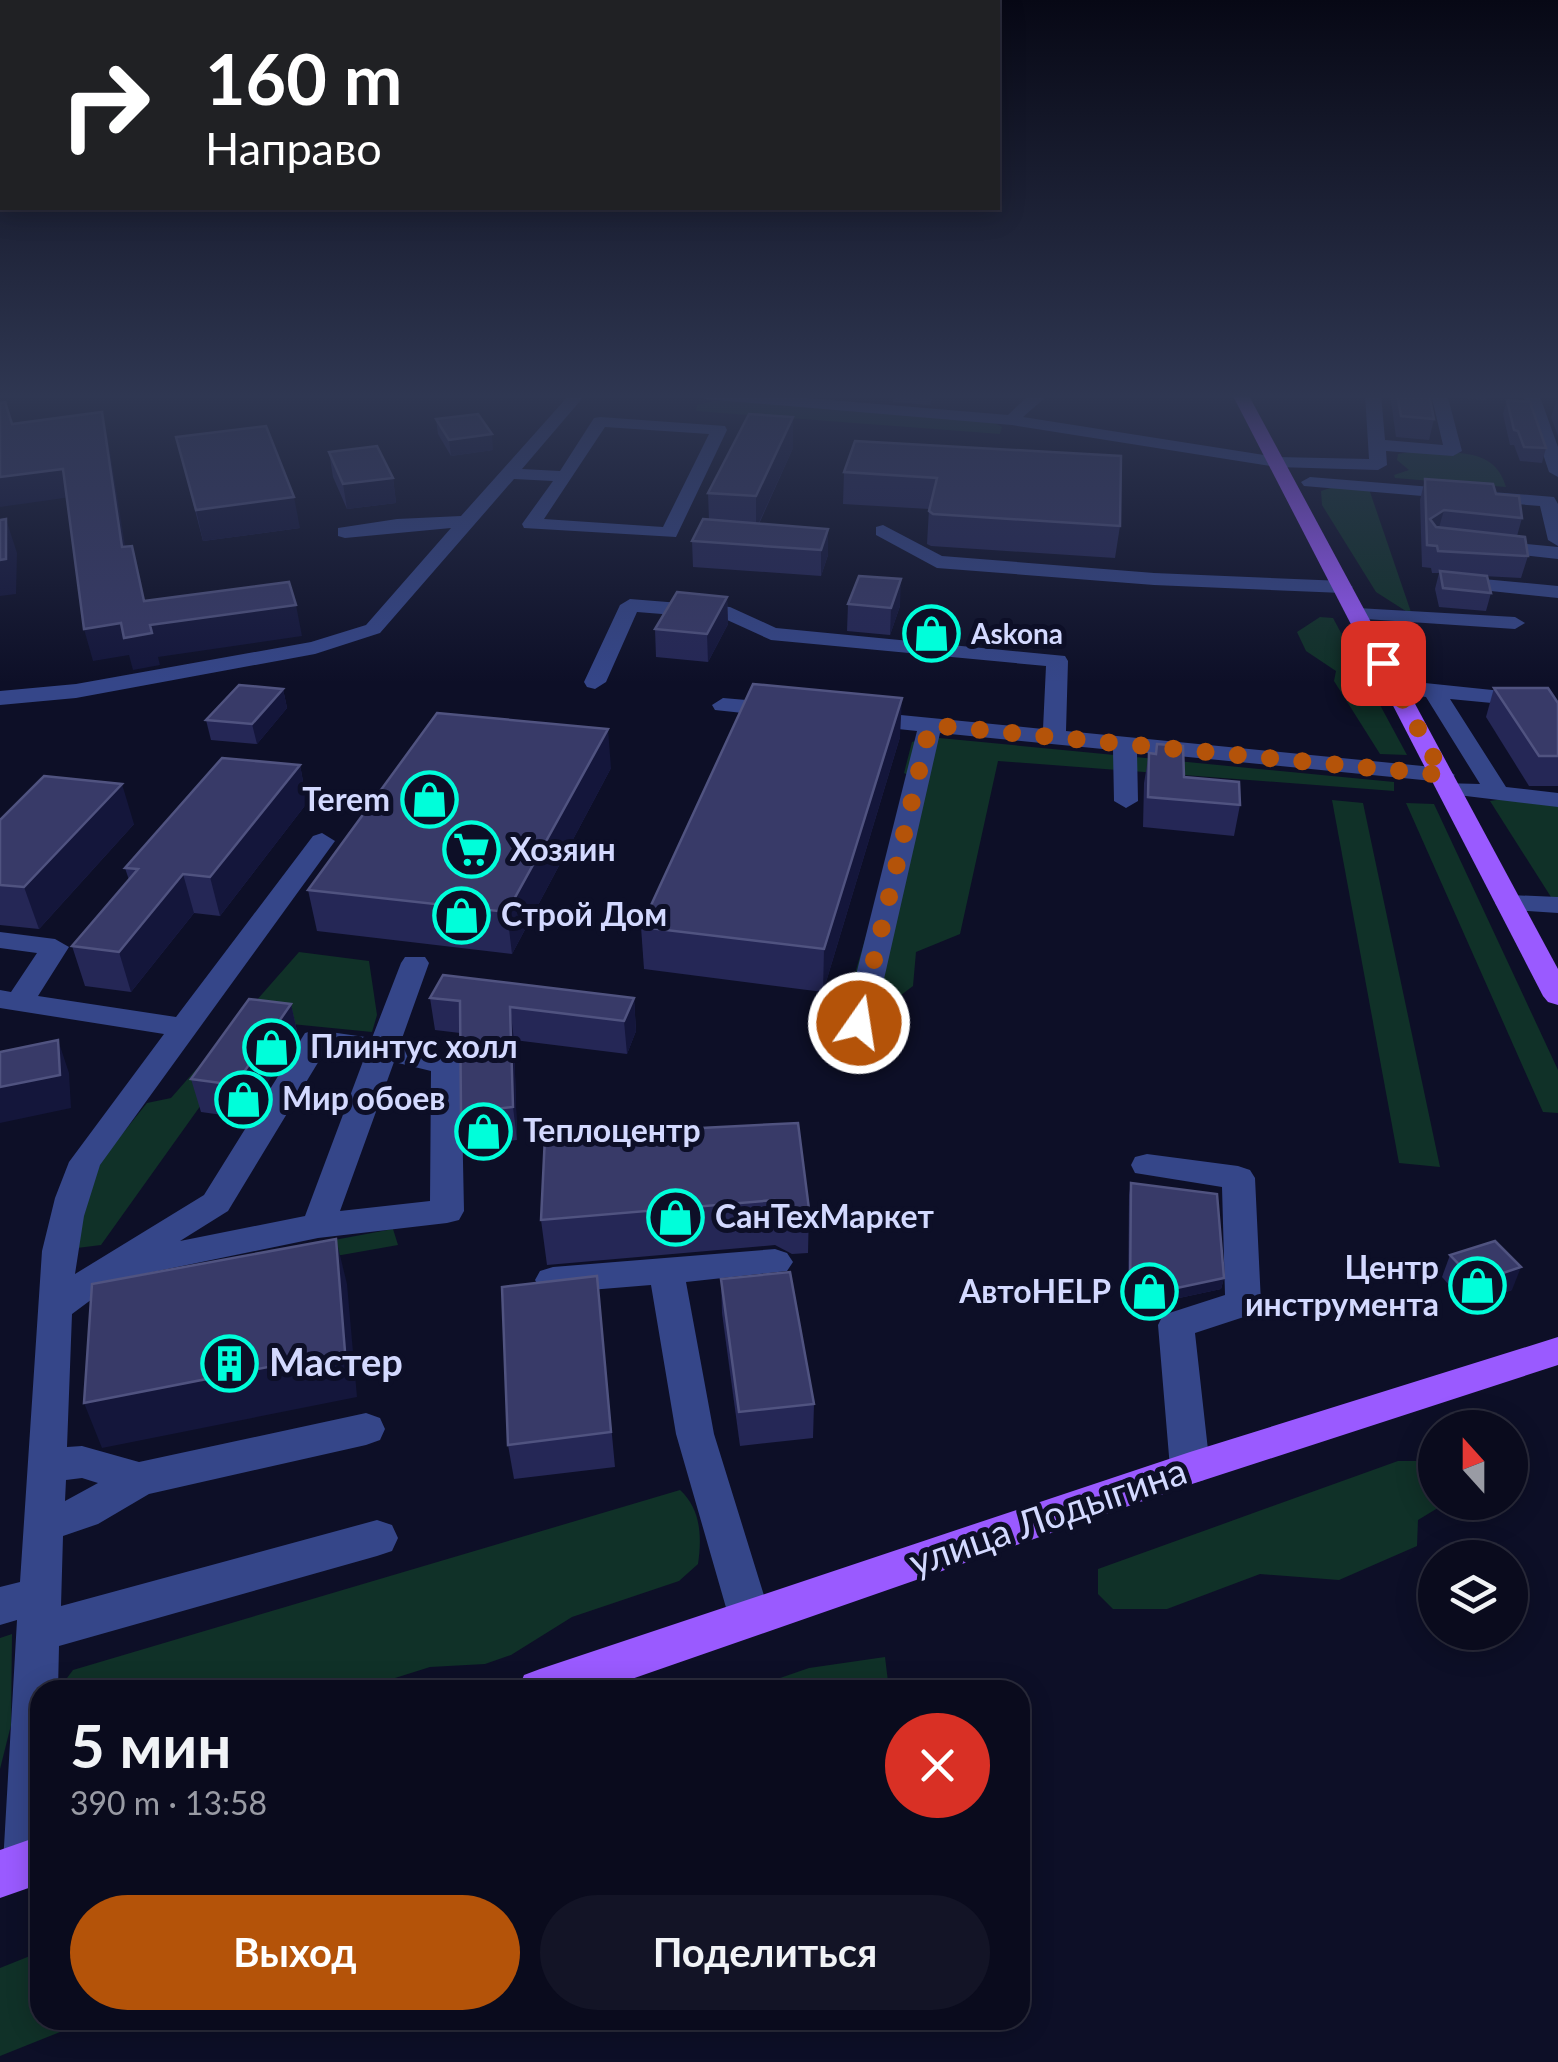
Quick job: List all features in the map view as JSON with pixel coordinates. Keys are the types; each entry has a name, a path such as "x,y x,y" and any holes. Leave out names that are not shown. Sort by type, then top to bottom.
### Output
{"main road":[{"path":"1291,490 1558,996"},
{"name":"улица Лодыгина","path":"569,1680 1190,1468 1558,1351"}],"lane":[{"path":"0,698 76,692 357,637 384,620 492,490"},
{"path":"555,490 531,524 678,533 695,490"},
{"path":"1467,490 1548,501 1558,540 1473,544"},
{"path":"345,532 464,522"},
{"path":"883,531 937,562 1154,579 1343,587"},
{"path":"1440,581 1558,592"},
{"path":"1358,614 1508,618 1494,586"},
{"path":"594,682 630,605 730,613 771,634 1058,661 1054,737"},
{"path":"1396,688 1535,700"},
{"path":"1434,691 1498,793"},
{"path":"723,705 798,712"},
{"path":"836,716 1125,744 1201,760 1446,782 1558,800"},
{"path":"859,1023 930,725"},
{"path":"1125,744 1126,801"},
{"path":"22,1866 26,1611 43,1526 59,1238 68,1199 84,1162 322,841"},
{"path":"1509,902 1558,905"},
{"path":"0,940 55,947 10,1000"},
{"path":"318,1226 415,963"},
{"path":"10,1000 187,1028"},
{"path":"54,1308 108,1268 216,1203 316,1040 382,1049 446,1065 447,1211 318,1226 108,1268"},
{"path":"1148,1165 1238,1178 1243,1303 1176,1326 1190,1468"},
{"path":"553,1280 775,1262"},
{"path":"666,1271 694,1434 750,1618"},
{"path":"43,1526 84,1512 139,1479 366,1429"},
{"path":"46,1465 82,1462 139,1479"},
{"path":"26,1611 377,1538"}],"green space":[{"path":"1369,490 1412,615 1376,592 1322,505 1321,491"},
{"path":"1320,617 1333,618 1407,755 1380,754 1334,681 1336,671 1306,651 1297,632"},
{"path":"929,737 1394,782 1394,791 998,761 960,934 916,952 913,986 880,1011 847,1000 889,859 920,781 904,773 912,742"},
{"path":"1332,800 1363,803 1440,1167 1399,1163"},
{"path":"1490,801 1558,805 1558,908"},
{"path":"1406,803 1434,804 1558,1070 1558,1113 1543,1112"},
{"path":"299,952 369,961 377,1015 372,1032 261,1021 101,1245 77,1248 88,1188 98,1164 147,1103 171,1098"},
{"path":"393,1229 398,1245 116,1295 157,1273"},
{"path":"1398,1461 1418,1461 1417,1546 1339,1580 1260,1574 1167,1609 1113,1609 1098,1594 1098,1569"},
{"path":"680,1490 696,1515 698,1564 679,1581 572,1617 511,1655 485,1664 430,1667 389,1680 66,1680 73,1670"},
{"path":"12,1634 11,1725 0,1769 0,1638"},
{"path":"885,1657 888,1680 774,1680 809,1668"},
{"path":"30,1956 30,2030 65,2030 0,2056 0,1968"}],"building":[{"path":"66,490 114,490 122,547 132,546 144,601 289,582 296,605 150,625 152,633 124,638 121,623 84,629"},
{"path":"191,490 291,490 294,497 196,510"},
{"path":"709,490 759,490 756,496 708,493"},
{"path":"934,490 1121,490 1120,526 929,511"},
{"path":"1425,490 1495,490 1496,494 1519,496 1522,518 1444,510 1430,519 1436,527 1525,537 1528,556 1438,551 1437,546 1427,545"},
{"path":"6,519 6,559 0,560 0,520"},
{"path":"703,519 828,529 821,550 692,541"},
{"path":"1440,571 1487,576 1491,593 1443,588"},
{"path":"859,576 901,579 891,608 848,604"},
{"path":"677,592 727,597 707,634 655,629"},
{"path":"753,684 902,698 824,949 641,927"},
{"path":"239,685 283,689 252,724 206,720"},
{"path":"1494,688 1548,688 1558,703 1558,756 1539,756"},
{"name":"Хозяин","path":"437,713 608,729 507,912 308,890"},
{"path":"1157,744 1183,746 1184,777 1239,782 1240,805 1148,797 1149,753 1156,754"},
{"path":"222,758 300,765 210,877 183,874 119,952 72,946 138,869 125,868"},
{"path":"44,776 122,784 24,887 0,885 0,820"},
{"path":"443,975 634,998 624,1021 510,1007 513,1107 461,1113 460,1001 430,998"},
{"path":"249,999 291,1004 235,1085 191,1079"},
{"path":"58,1040 60,1075 0,1087 0,1052"},
{"path":"798,1123 809,1209 793,1209 775,1200 541,1220 545,1136"},
{"path":"1131,1183 1217,1194 1224,1278 1130,1298"},
{"path":"336,1239 345,1352 84,1403 92,1284"},
{"path":"1495,1241 1521,1267 1476,1282 1450,1255"},
{"path":"790,1272 814,1404 739,1412 721,1279"},
{"path":"597,1276 611,1432 508,1445 502,1287"}],"place":[{"name":"Askona","path":"932,634"},
{"name":"Terem","path":"429,800"},
{"name":"Хозяин","path":"471,850"},
{"name":"Строй Дом","path":"462,915"},
{"name":"Плинтус холл","path":"271,1047"},
{"name":"Мир обоев","path":"243,1099"},
{"name":"Теплоцентр","path":"484,1131"},
{"name":"СанТехМаркет","path":"676,1217"},
{"name":"Центр инструмента","path":"1478,1286"},
{"name":"АвтоHELP","path":"1150,1292"},
{"name":"Мастер","path":"230,1363"}],"route":[{"path":"859,1023 930,725 1443,775 1383,663"}]}
